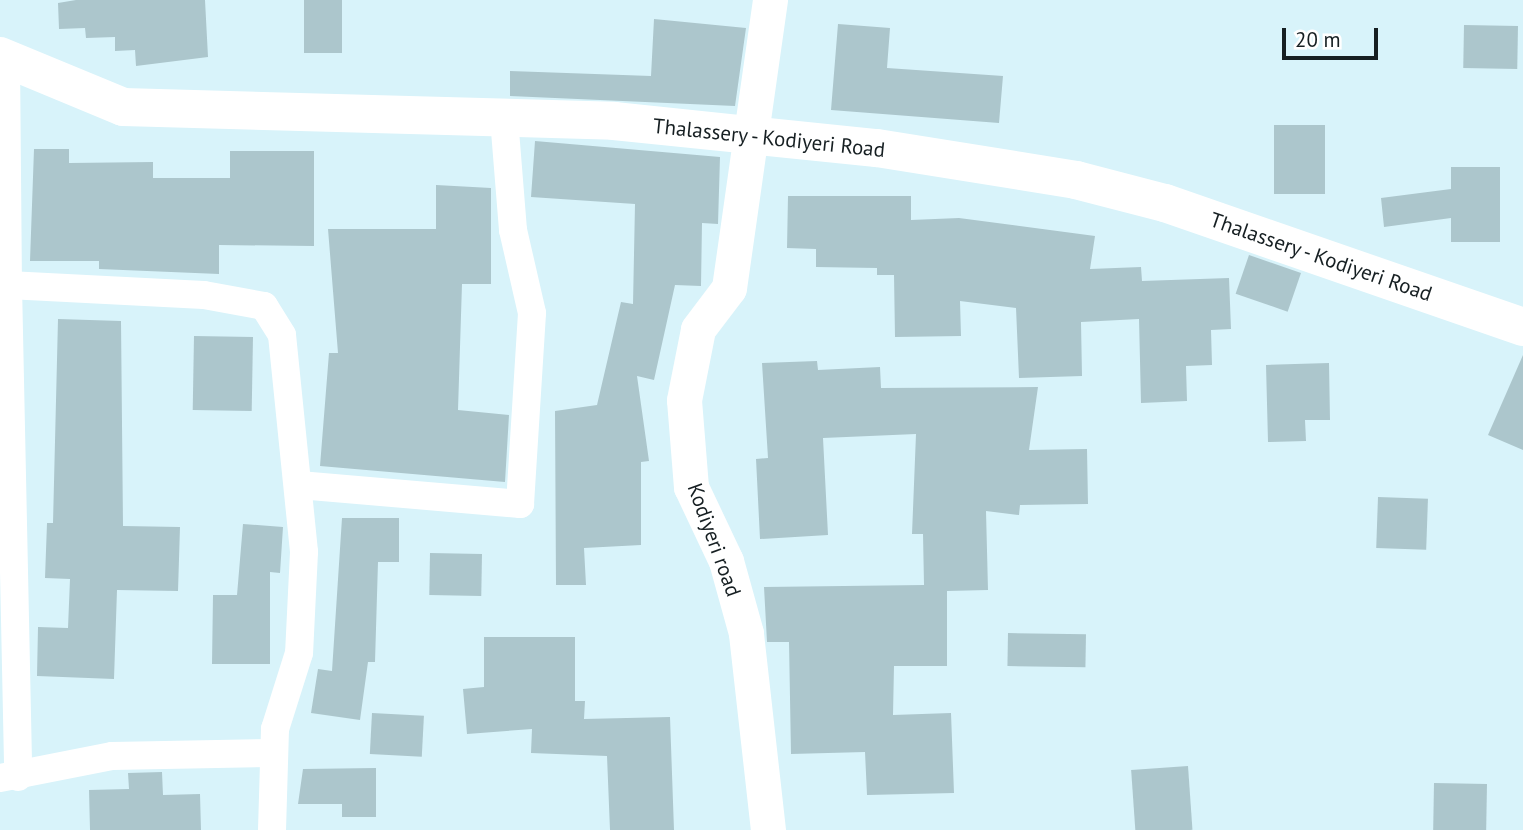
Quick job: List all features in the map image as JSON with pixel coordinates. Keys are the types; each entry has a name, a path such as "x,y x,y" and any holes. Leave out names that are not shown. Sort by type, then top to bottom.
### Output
{"main road":[{"name":"Thalassery - Kodiyeri Road","path":"3,58 123,107 614,121 877,148 1076,180 1166,203 1523,327"}],"street":[{"name":"Kodiyeri road","path":"768,830 746,633 726,561 691,487 684,400 698,329 729,289 746,136 770,0"},
{"path":"3,58 8,285 9,777 112,756 274,753"},
{"path":"299,485 520,504 532,313 513,230 504,117"},
{"path":"8,285 204,295 264,306 282,335 304,552 299,653 275,729 272,830"}],"building":[{"path":"76,0 205,0 208,57 136,66 135,50 115,51 115,37 86,38 85,28 59,29 58,3"},
{"path":"304,0 342,0 342,53 304,53"},
{"path":"654,19 746,28 735,106 510,96 510,71 651,76"},
{"path":"838,24 890,28 887,68 1003,76 999,123 831,110"},
{"path":"1464,25 1518,26 1517,69 1463,68"},
{"path":"1274,125 1325,125 1325,194 1274,194"},
{"path":"535,141 720,157 718,224 702,223 701,286 675,285 654,380 637,376 649,461 641,462 641,545 584,548 586,585 556,585 555,411 597,405 621,302 633,304 635,204 531,197"},
{"path":"34,149 69,149 69,163 153,162 153,178 230,178 230,151 314,151 314,246 219,245 219,274 99,269 99,261 30,261"},
{"path":"1451,167 1500,167 1500,242 1451,242 1451,218 1384,227 1381,198 1451,189"},
{"path":"436,185 491,188 491,284 462,284 458,410 509,415 505,482 320,466 329,353 338,353 328,229 436,229"},
{"path":"788,196 911,196 911,220 959,218 1095,236 1090,269 1141,267 1142,281 1229,278 1231,329 1211,330 1212,365 1186,366 1187,401 1141,403 1139,319 1081,322 1082,376 1019,378 1016,308 960,301 961,336 895,337 894,275 877,275 877,268 816,267 816,249 787,248"},
{"path":"1249,255 1301,273 1288,312 1236,294"},
{"path":"58,319 121,321 123,526 180,527 178,591 117,590 114,679 37,676 38,627 68,628 70,579 45,578 47,523 53,523"},
{"path":"194,336 253,337 252,411 193,410"},
{"path":"1523,355 1523,450 1488,435"},
{"path":"817,361 818,370 880,367 881,388 1038,387 1029,450 1087,449 1088,504 1020,505 1019,515 986,511 988,590 947,591 947,666 894,666 893,715 951,713 954,793 867,795 865,752 791,754 789,642 767,642 764,587 924,585 923,534 912,534 916,434 823,438 828,535 760,539 756,459 768,458 762,363"},
{"path":"1329,363 1330,420 1305,420 1306,441 1268,442 1266,365"},
{"path":"1378,497 1428,499 1426,550 1376,548"},
{"path":"342,518 399,518 399,562 378,562 375,662 368,662 360,720 311,713 318,669 332,671"},
{"path":"243,524 283,527 280,573 270,572 270,664 212,664 213,595 237,595"},
{"path":"430,553 482,554 481,596 429,595"},
{"path":"1008,633 1086,634 1085,667 1007,666"},
{"path":"484,637 575,637 575,701 585,701 584,719 670,717 674,830 610,830 607,756 531,753 532,729 467,734 463,689 484,687"},
{"path":"372,713 424,716 422,757 370,754"},
{"path":"1188,766 1192,830 1135,830 1131,770"},
{"path":"376,768 376,817 342,817 342,804 298,804 303,769"},
{"path":"162,772 163,795 200,794 201,830 90,830 89,790 129,789 128,773"},
{"path":"1434,783 1487,784 1486,830 1433,830"}]}
